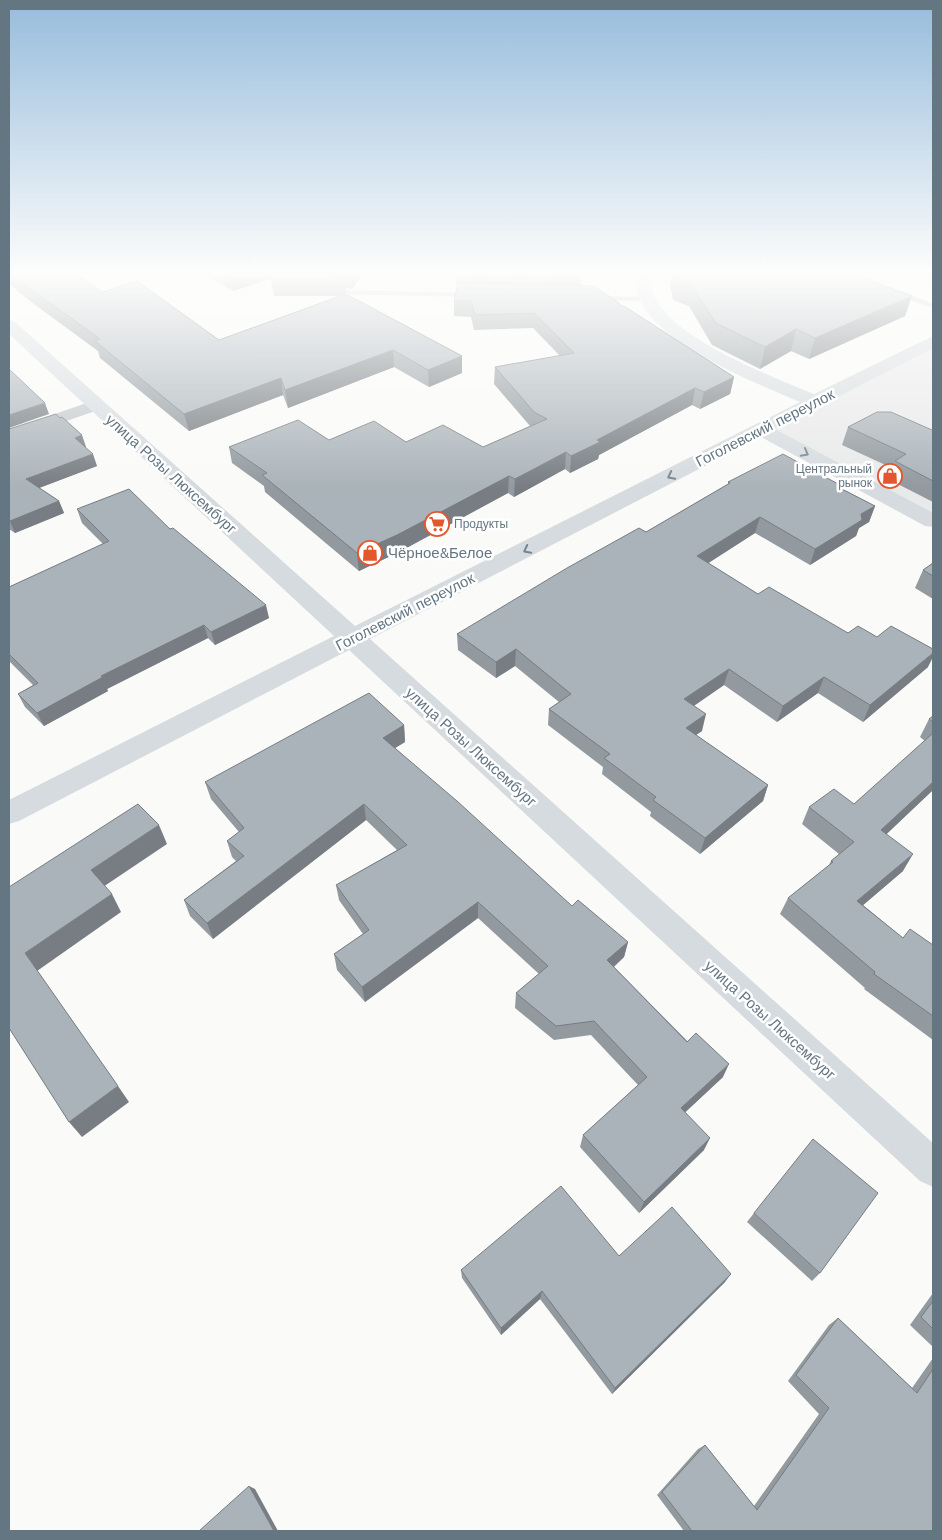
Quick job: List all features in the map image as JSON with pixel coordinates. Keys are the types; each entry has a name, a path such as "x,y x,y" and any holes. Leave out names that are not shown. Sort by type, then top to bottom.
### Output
{"main road":[{"name":"улица Розы Люксембург","path":"29,345 353,638 933,1168"},
{"path":"696,345 707,352 816,402"},
{"name":"Гоголевский переулок","path":"9,813 926,345"},
{"path":"762,430 933,521"}],"street":[{"path":"9,436 95,405"}],"shaded area":[{"name":"Центральный рынок","path":"926,345 933,345 933,521 762,430"}],"building":[{"path":"100,345 441,345 462,356 428,370 393,350 285,390 281,378 184,414"},
{"path":"566,345 684,345 734,377 704,392 695,388 597,440 600,442 571,456 566,452 515,479 509,476 397,535 357,553 262,475 267,473 229,447 298,420 329,440 374,421 406,442 443,425 483,447 547,419 534,412 495,367 574,353"},
{"path":"9,369 45,403 9,415"},
{"path":"877,412 891,412 933,429 933,481 895,461 906,454 848,427"},
{"path":"56,414 82,435 75,438 93,454 26,479 59,501 10,521 9,429"},
{"path":"783,454 840,485 838,487 875,506 861,514 862,520 815,549 760,517 697,556 758,594 769,587 848,633 858,626 877,637 891,626 933,649 933,653 870,705 824,677 783,706 729,669 684,699 706,714 686,728 768,785 705,838 653,800 656,797 604,758 610,754 549,709 571,694 516,649 496,662 457,634 567,568 639,528 646,532 730,483 728,482"},
{"path":"129,489 170,529 173,528 266,605 211,632 204,625 101,676 103,677 37,713 18,694 38,683 9,654 9,587 109,541 77,509"},
{"path":"933,563 933,576 923,570"},
{"path":"369,693 404,725 383,738 457,801 572,906 578,900 628,942 607,960 687,1042 696,1033 729,1064 681,1108 710,1138 644,1202 583,1135 647,1077 594,1021 556,1026 516,993 548,966 478,902 362,987 334,954 369,930 336,885 407,845 364,804 207,923 184,900 244,856 227,841 244,828 205,782"},
{"path":"933,733 933,782 881,830 913,854 857,901 903,938 910,929 933,945 933,1016 874,974 875,972 788,898 833,862 831,861 854,842 809,807 834,789 854,804"},
{"path":"138,804 159,825 91,870 112,894 25,953 118,1086 69,1122 9,1028 9,887"},
{"path":"813,1139 878,1193 820,1273 754,1213"},
{"path":"561,1186 619,1256 672,1207 731,1274 615,1388 542,1291 501,1328 461,1270"},
{"path":"933,1301 933,1329 921,1317"},
{"path":"838,1318 917,1393 933,1369 933,1531 692,1531 662,1492 705,1445 757,1510 829,1408 796,1375"},
{"path":"249,1486 274,1531 199,1531"}],"place":[{"name":"Центральный рынок","path":"890,476"},
{"name":"Продукты","path":"437,524"},
{"name":"Чёрное&Белое","path":"370,553"}]}
